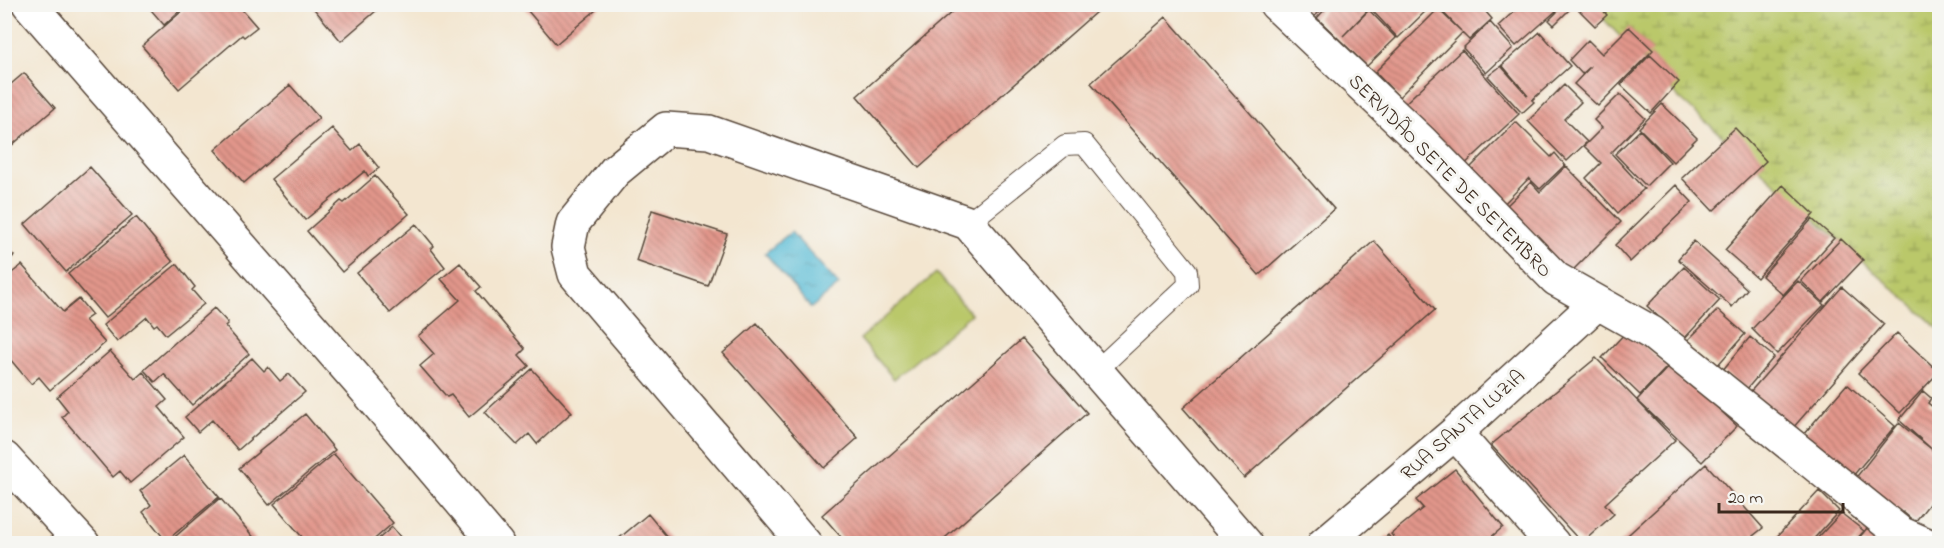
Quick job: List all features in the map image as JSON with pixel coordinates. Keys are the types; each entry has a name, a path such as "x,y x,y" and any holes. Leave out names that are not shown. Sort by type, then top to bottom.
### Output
{"street":[{"path":"29,4 368,391 496,543"},
{"name":"SERVIDÃO SETE DE SETEMBRO","path":"1276,4 1422,142 1556,279 1652,333 1900,533 1925,543"},
{"path":"805,543 574,274 568,247 573,223 615,171 666,129 709,132 968,223 1246,543"},
{"name":"RUA SANTA LUZIA","path":"1324,543 1455,433 1597,303"},
{"path":"1455,433 1553,543"},
{"path":"4,458 83,543"}],"lane":[{"path":"968,223 1065,145 1084,144 1187,271 1188,285 1096,371"}],"green space":[{"path":"1590,5 1939,5 1939,329 1679,98"},
{"path":"936,273 971,314 894,379 860,339"}],"water":[{"path":"791,232 839,285 811,308 765,253"}],"building":[{"path":"146,4 187,4 164,25"},
{"path":"190,4 237,4 257,27 244,37 242,35 179,89 142,46"},
{"path":"310,4 384,4 341,41"},
{"path":"522,4 603,4 556,44"},
{"path":"961,4 1105,4 919,168 857,96"},
{"path":"1299,4 1327,4 1313,18"},
{"path":"1330,4 1425,4 1429,8 1398,38 1370,8 1343,36 1369,10 1396,38 1367,66 1317,18"},
{"path":"1435,4 1479,4 1492,19 1469,40 1462,33 1399,97 1375,72 1438,9 1461,31"},
{"path":"1522,4 1564,4 1516,46 1498,26"},
{"path":"1565,4 1597,4 1607,15 1595,26 1574,5 1554,25 1549,20"},
{"path":"1166,17 1334,209 1259,275 1091,83"},
{"path":"1490,22 1513,48 1486,73 1463,48"},
{"path":"1629,27 1653,50 1598,106 1574,84 1591,66 1582,74 1569,60 1588,40 1602,54"},
{"path":"1540,32 1570,66 1532,100 1534,102 1522,113 1488,76 1501,66 1528,96 1502,65"},
{"path":"1462,50 1519,114 1462,167 1402,106"},
{"path":"1650,55 1679,82 1651,113 1621,85"},
{"path":"24,73 55,108 4,152 4,90"},
{"path":"290,85 319,118 244,183 215,150"},
{"path":"1564,85 1581,102 1564,119 1587,142 1567,161 1528,121"},
{"path":"1620,94 1645,118 1611,153 1644,189 1618,213 1586,178 1601,163 1584,146 1602,128 1594,120"},
{"path":"1662,104 1697,138 1673,162 1639,128"},
{"path":"1516,122 1551,157 1555,153 1565,165 1540,189 1529,178 1501,207 1466,172"},
{"path":"332,128 352,151 360,144 379,168 368,176 365,171 305,220 271,179"},
{"path":"1735,128 1766,161 1713,211 1682,178"},
{"path":"1640,130 1670,162 1646,186 1615,154"},
{"path":"1566,166 1621,222 1568,275 1503,209 1531,182 1540,192"},
{"path":"90,167 132,215 66,272 25,224"},
{"path":"375,176 409,214 342,272 307,231 341,201 344,203"},
{"path":"1676,185 1692,202 1630,262 1615,245"},
{"path":"1783,185 1814,214 1757,278 1725,250"},
{"path":"652,210 727,234 708,286 636,261"},
{"path":"136,217 173,262 105,318 68,274"},
{"path":"1812,219 1834,238 1783,295 1762,276"},
{"path":"416,224 434,246 431,249 445,267 390,313 357,273"},
{"path":"1841,239 1863,260 1823,302 1801,281"},
{"path":"1374,241 1435,310 1244,478 1183,408"},
{"path":"1694,241 1747,289 1732,307 1678,259"},
{"path":"4,245 14,256 4,264"},
{"path":"460,263 481,287 476,291 525,349 519,355 529,366 469,417 451,395 447,397 420,366 434,354 418,336 460,300 441,279"},
{"path":"177,264 195,287 192,290 204,304 166,335 147,317 117,342 103,325"},
{"path":"22,265 63,312 79,299 92,315 85,320 105,343 50,390 39,377 31,384 4,352 4,279"},
{"path":"1684,267 1720,300 1683,340 1647,306"},
{"path":"1798,281 1824,305 1777,354 1752,329"},
{"path":"1842,287 1884,324 1792,429 1750,392"},
{"path":"214,308 228,323 225,326 249,354 192,405 164,374 155,382 144,370"},
{"path":"1718,310 1745,334 1716,367 1688,340"},
{"path":"757,323 858,438 824,468 723,353"},
{"path":"1628,330 1667,367 1640,395 1602,358"},
{"path":"1897,333 1939,372 1900,413 1858,373"},
{"path":"1750,337 1774,357 1746,390 1722,371"},
{"path":"1022,339 1087,413 938,544 847,544 822,515"},
{"path":"110,351 135,379 143,372 167,400 159,407 184,437 130,483 120,471 113,477 62,417 68,411 57,397"},
{"path":"252,358 264,371 268,367 280,381 289,374 305,392 238,450 212,420 198,432 185,417"},
{"path":"1596,358 1675,440 1605,504 1614,514 1582,543 1491,445"},
{"path":"1671,364 1737,426 1702,462 1637,400"},
{"path":"532,369 572,412 537,444 529,434 517,445 485,412"},
{"path":"1847,384 1895,426 1852,477 1803,435"},
{"path":"1923,391 1931,398 1928,403 1940,413 1940,447 1935,452 1899,420"},
{"path":"305,414 335,450 269,505 239,468"},
{"path":"1899,423 1940,456 1940,490 1915,522 1903,512 1900,515 1854,480"},
{"path":"334,454 393,523 369,544 316,544 314,541 308,544 274,504"},
{"path":"184,455 219,497 166,541 143,512 151,505 140,491"},
{"path":"1706,464 1763,528 1753,536 1759,544 1618,544"},
{"path":"1455,469 1503,527 1483,544 1399,544 1391,534 1423,508 1416,500"},
{"path":"1819,491 1839,511 1809,544 1774,544 1772,542"},
{"path":"220,498 256,540 251,544 170,544 169,542"},
{"path":"1841,513 1864,531 1852,544 1812,544"},
{"path":"648,514 673,544 618,544 616,541"},
{"path":"392,527 406,544 373,544"},
{"path":"1868,527 1895,544 1854,544"},
{"path":"1388,535 1395,544 1377,544"}]}
